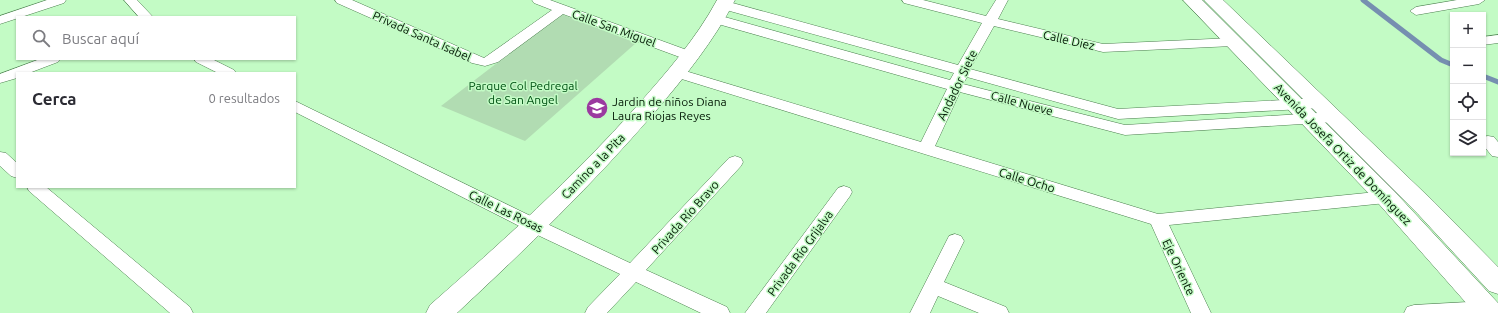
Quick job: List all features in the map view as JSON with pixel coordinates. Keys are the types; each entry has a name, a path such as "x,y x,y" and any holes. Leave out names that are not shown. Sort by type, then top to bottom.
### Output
{"main road":[{"name":"Avenida Josefa Ortiz de Domínguez","path":"1192,0 1233,42 1426,208 1498,284"},
{"name":"Avenida Josefa Ortiz de Domínguez","path":"1213,0 1315,111 1386,197 1492,311"},
{"name":"Camino a la Pita","path":"439,313 535,226 617,142 684,64 722,8"}],"street":[{"path":"0,20 60,0"},
{"path":"130,0 145,16"},
{"name":"Privada Santa Isabel","path":"341,0 477,60 485,62 493,59 561,9"},
{"name":"Calle San Miguel","path":"538,0 684,64"},
{"name":"Calle Diez","path":"908,0 1103,48 1233,42"},
{"name":"Andador Siete","path":"926,149 954,86 1002,0"},
{"path":"1416,11 1479,0"},
{"name":"Calle Nueve","path":"722,8 962,71 1118,114 1315,111"},
{"name":"Calle Nueve","path":"722,8 954,86 1125,130 1315,111"},
{"path":"1486,41 1498,39"},
{"path":"19,72 50,60"},
{"path":"203,60 227,72"},
{"name":"Calle Ocho","path":"684,64 926,149 1158,220 1386,197"},
{"path":"0,79 16,73"},
{"name":"Calle Las Rosas","path":"296,106 535,226 720,313"},
{"path":"0,158 16,171"},
{"name":"Privada Río Bravo","path":"595,313 735,162"},
{"path":"36,188 183,313"},
{"name":"Privada Río Grijalva","path":"755,313 844,192"},
{"name":"Eje Oriente","path":"1158,220 1201,313"},
{"path":"920,313 955,241"},
{"path":"934,286 999,313"},
{"path":"1414,313 1492,311"}],"green space":[{"name":"Parque Col Pedregal de San Angel","path":"561,14 636,43 525,141 441,106"}],"waterway":[{"path":"1363,0 1441,60 1450,64"},
{"path":"1486,77 1498,82"}],"place":[{"name":"Jardin de niños Diana Laura Riojas Reyes","path":"597,108"}]}
